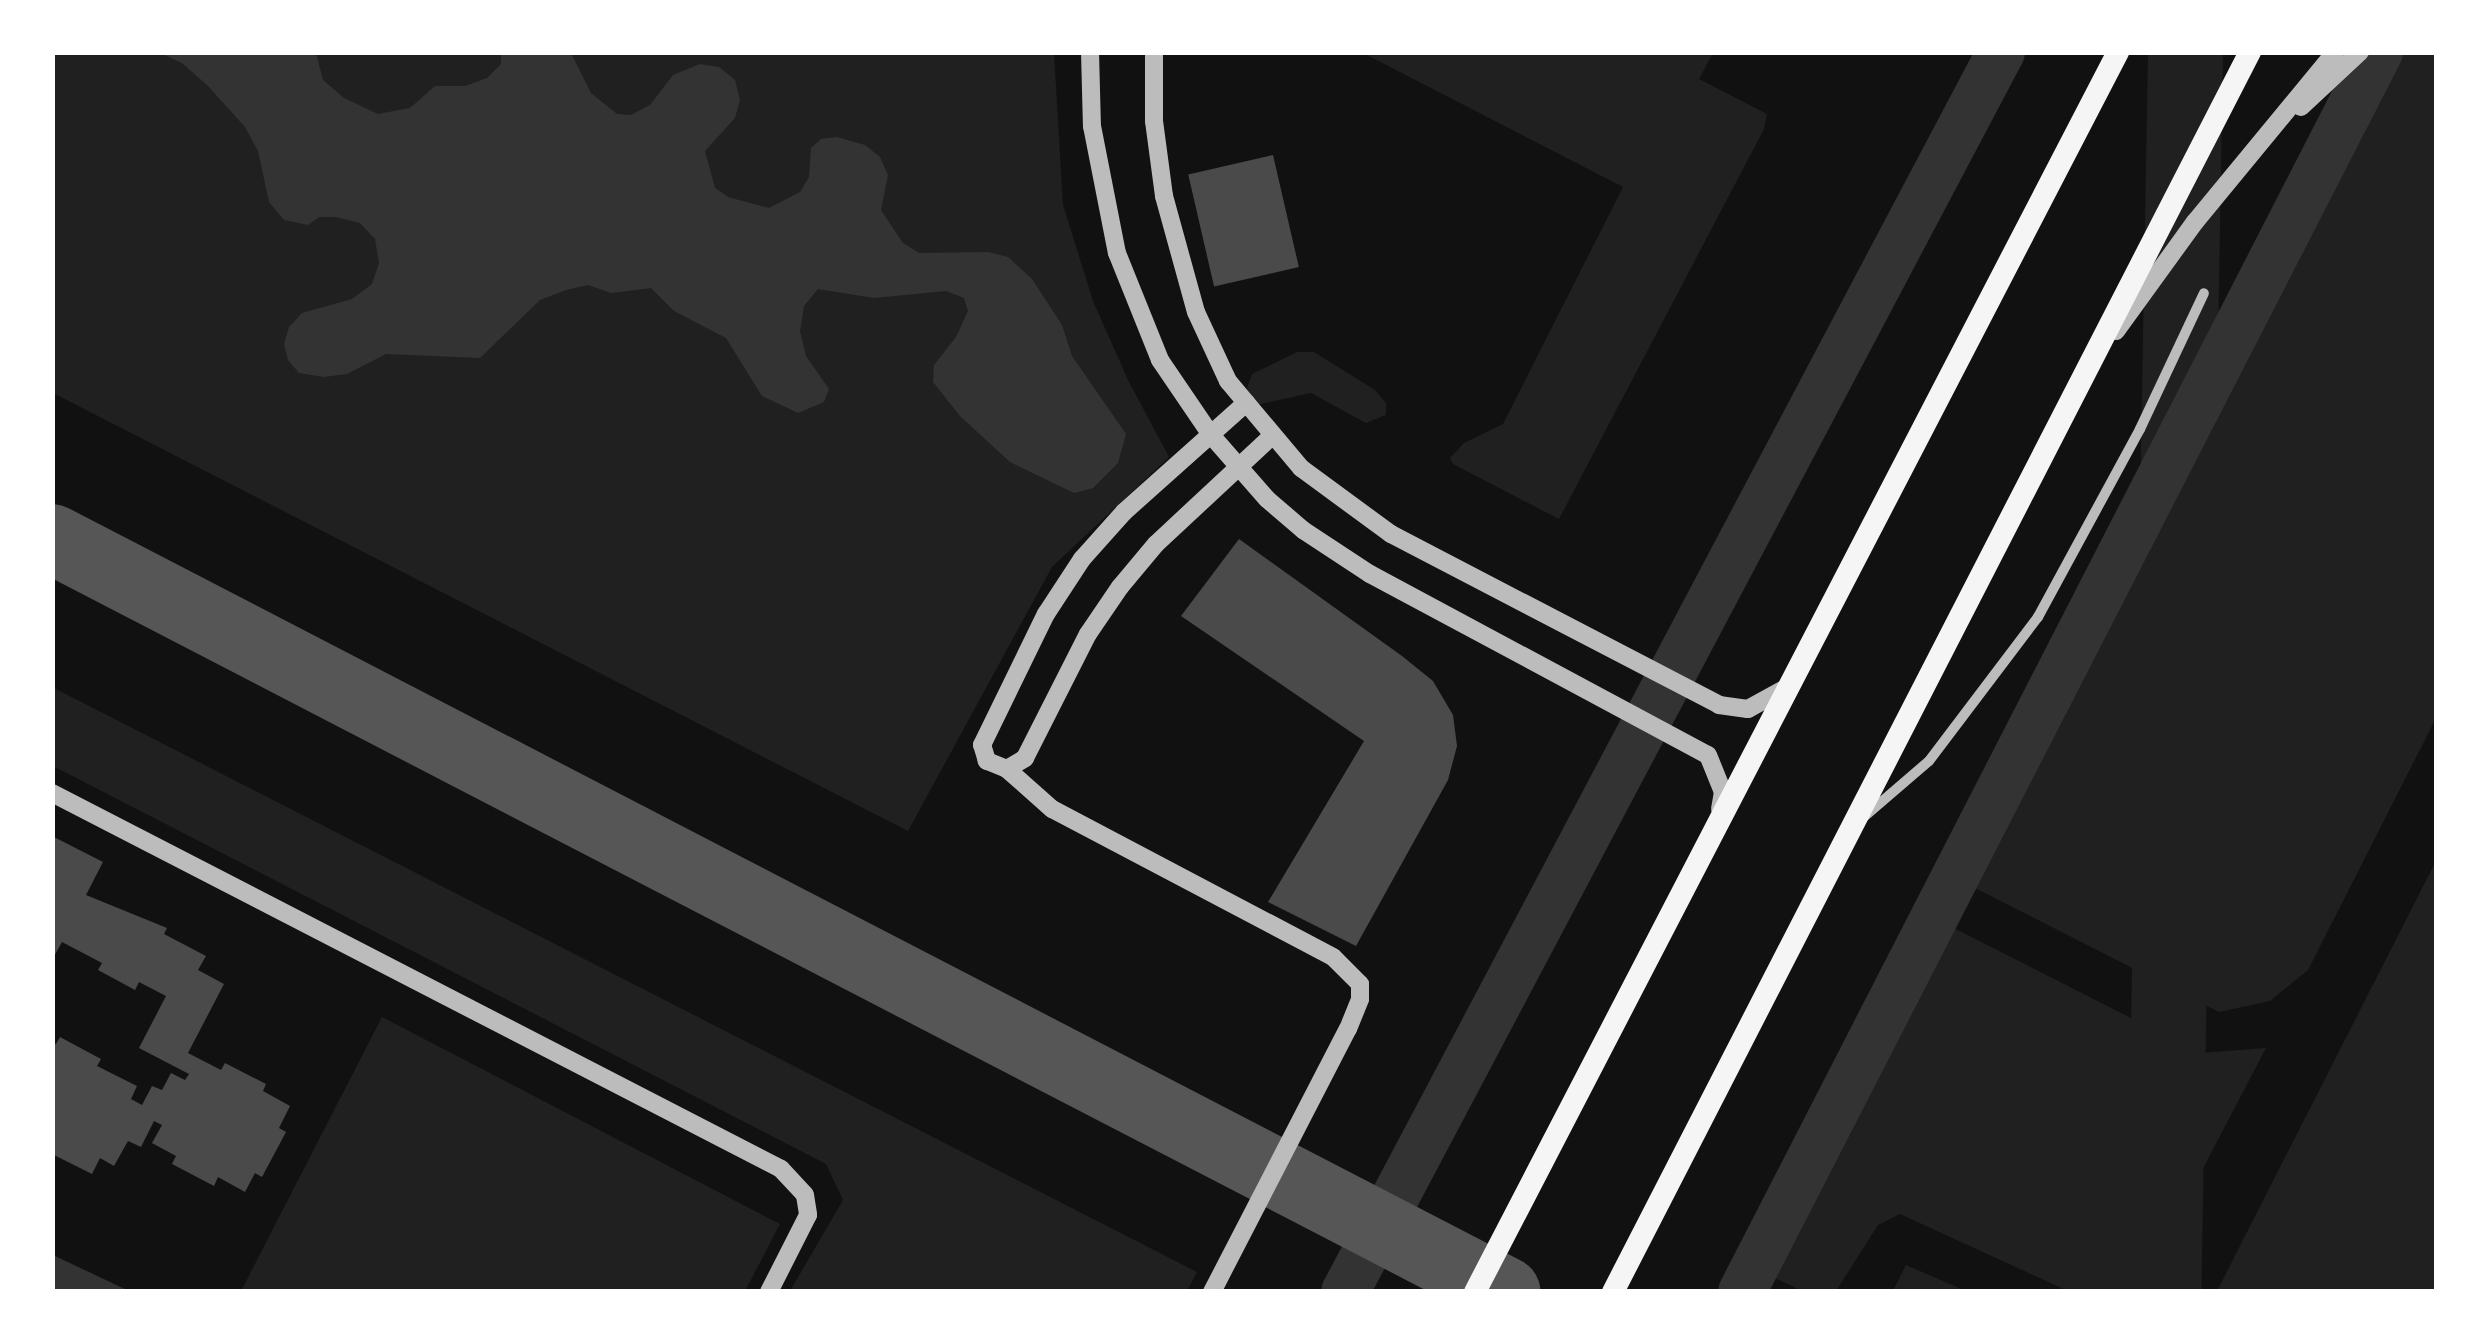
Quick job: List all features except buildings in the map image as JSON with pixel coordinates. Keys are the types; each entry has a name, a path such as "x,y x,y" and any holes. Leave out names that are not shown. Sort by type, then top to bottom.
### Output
{"main road":[{"path":"1475,1292 2118,52"},
{"path":"1614,1292 2250,52"}],"street":[{"path":"1090,52 1088,83 1098,173 1126,280 1160,360 1211,436 1267,499 1303,530 1370,574 1708,755 1724,792 1720,815"},
{"path":"1154,52 1154,121 1177,255 1196,312 1228,381 1272,436 1330,492 1392,534 1719,705 1748,708 1788,686"},
{"path":"2083,376 2195,222 2253,151 2347,56"},
{"path":"1850,830 1929,761 2038,617 2140,429 2204,293"},
{"path":"1212,1292 1348,1030 1360,999 1360,984 1332,957 1052,809 1008,769 987,760 984,738 1055,600 1124,512 1246,404"},
{"path":"1008,769 1025,758 1088,634 1120,587 1156,544 1272,436"},
{"path":"52,793 781,1169 805,1195 808,1215 769,1292"}],"shaded area":[{"path":"2148,52 2223,53 2201,1292 2126,1292"},
{"path":"52,53 1054,53 1063,205 1093,301 1129,382 1169,457 1052,567 908,831 53,393"},
{"path":"160,53 316,53 323,80 344,98 378,114 410,108 435,86 465,86 487,78 501,64 501,53 571,53 591,93 617,114 631,115 650,105 673,75 700,64 719,67 735,80 740,100 735,118 705,151 715,188 728,197 769,208 800,192 809,177 811,148 821,139 837,137 865,145 880,157 888,175 881,210 903,243 919,253 988,252 1008,257 1032,279 1062,325 1072,356 1126,434 1118,463 1093,488 1074,493 1010,462 960,416 933,382 934,365 956,337 968,311 964,298 946,291 874,298 818,289 804,306 800,331 806,356 829,389 824,402 798,413 762,396 726,338 674,311 651,288 611,293 588,285 540,300 480,358 386,354 347,374 324,377 299,373 288,360 284,344 289,327 302,313 352,299 372,284 379,263 375,239 360,223 336,217 319,217 308,225 284,220 269,202 258,151 245,127 182,63"},
{"path":"1363,53 1713,53 1699,79 1767,114 1764,129 1559,519 1453,464 1450,458 1464,443 1503,424 1623,187"},
{"path":"2398,53 2436,53 2436,718 2308,970 2270,1001 2219,1012 1973,887 1975,875"},
{"path":"1297,352 1314,352 1375,390 1386,403 1386,415 1366,423 1311,393 1256,405 1247,388 1252,374"},
{"path":"52,687 1197,1272 1187,1291 790,1291 843,1200 826,1164 53,766"},
{"path":"2436,861 2436,1291 2217,1291"},
{"path":"1930,916 2200,1053 2266,1048 2139,1291 2068,1291 1900,1214 1878,1225 1836,1291 1802,1291 1744,1263"},
{"path":"382,1017 780,1224 745,1291 241,1291"},
{"path":"53,1255 129,1291 53,1291"},
{"path":"1906,1265 1966,1291 1893,1291"}],"waterway":[{"path":"1345,1292 2001,52"},
{"path":"1742,1292 2379,52"}],"taxiway":[{"path":"52,539 1505,1292"}]}
